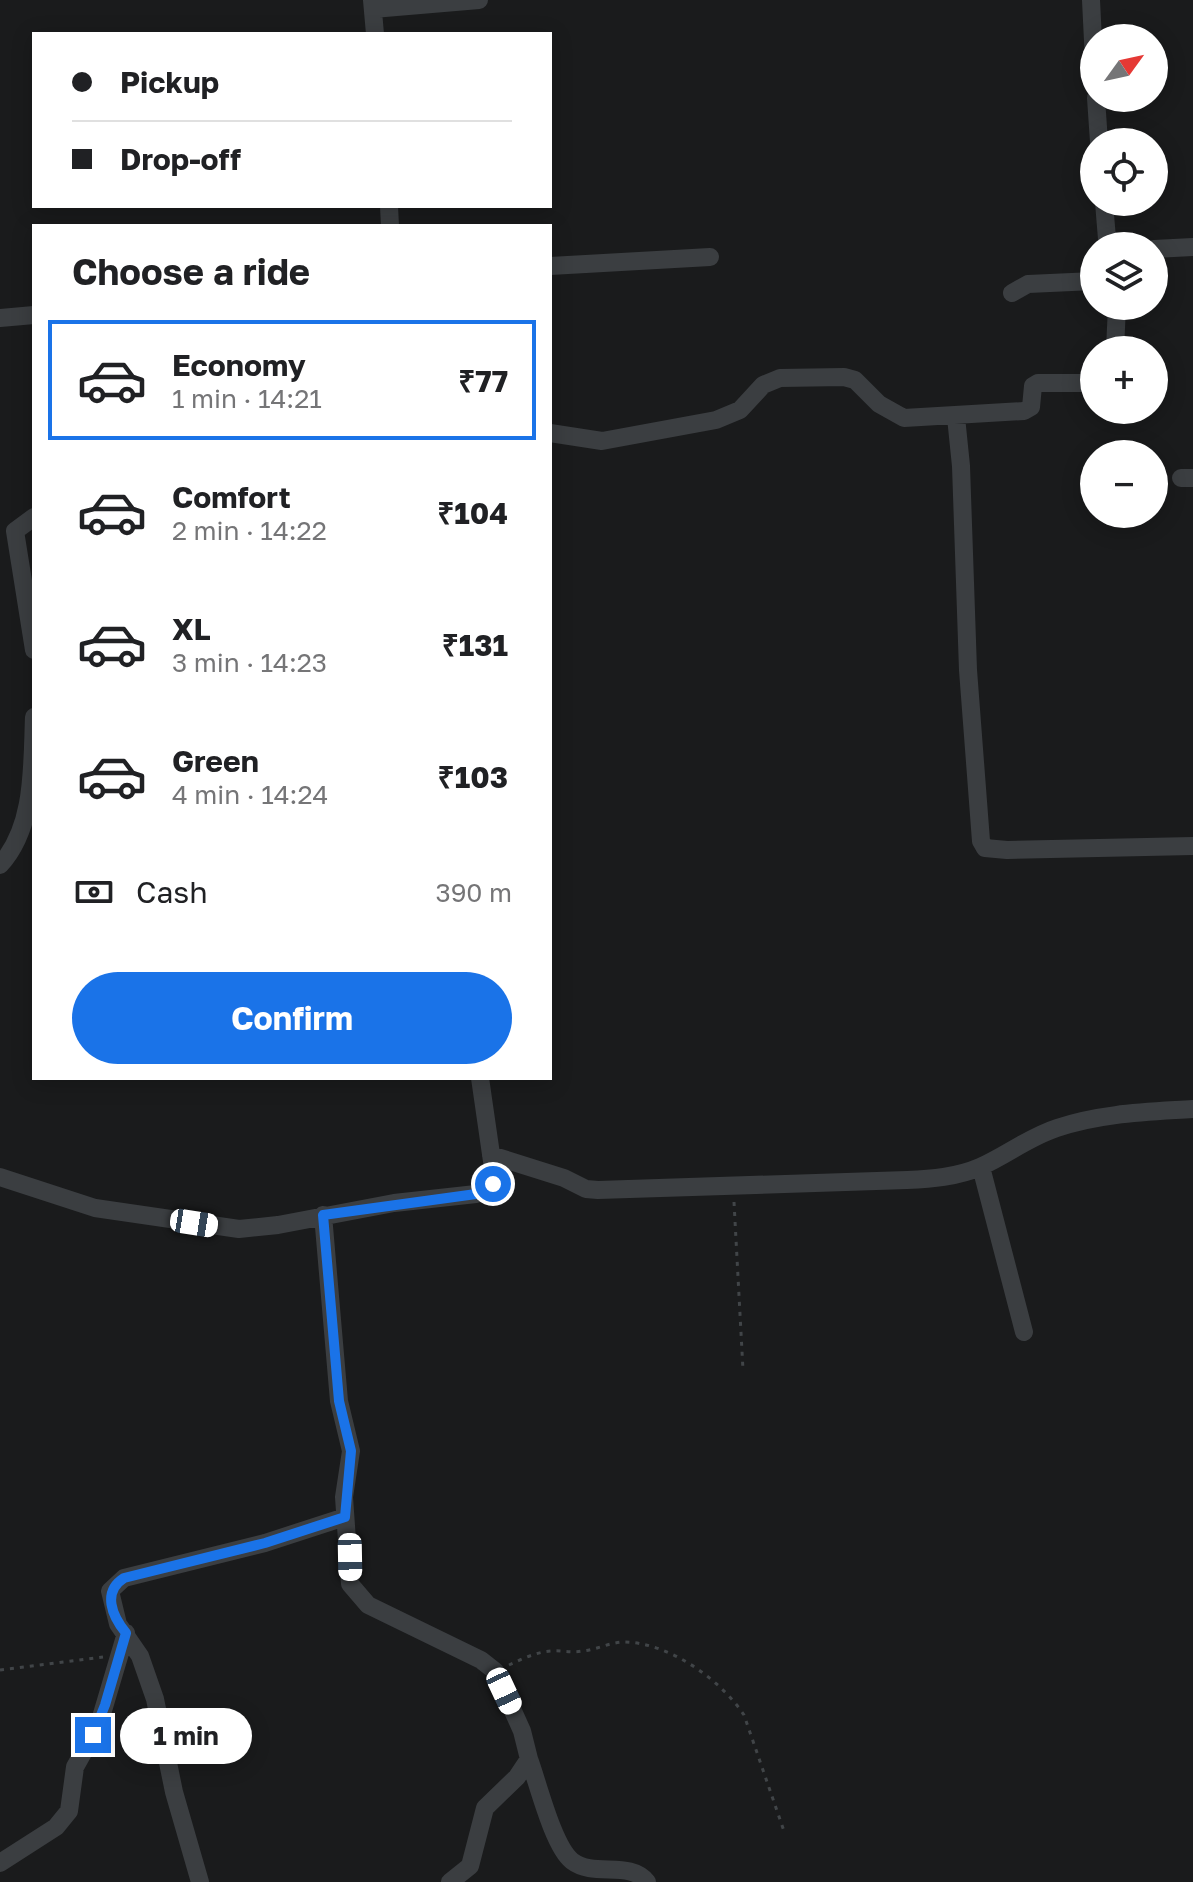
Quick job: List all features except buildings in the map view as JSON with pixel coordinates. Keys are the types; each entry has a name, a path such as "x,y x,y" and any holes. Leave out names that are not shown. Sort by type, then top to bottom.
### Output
{"street":[{"path":"375,32 373,5 479,0"},
{"path":"1091,0 1092,24"},
{"path":"1168,248 1193,247"},
{"path":"552,266 710,257"},
{"path":"1012,293 1028,284 1080,282"},
{"path":"0,318 32,315"},
{"path":"552,433 602,441 716,420 740,410 763,385 780,378 844,377 855,380 879,404 904,418 1024,411 1031,407 1033,386 1038,383 1080,383"},
{"path":"956,417 961,466 968,670 981,841 985,848 1007,850 1193,846"},
{"path":"32,518 20,525 15,537 32,638"},
{"path":"0,865 28,827 25,818 32,739"},
{"path":"0,1177 40,1193 95,1208 224,1228 267,1227 323,1215 486,1191 493,1184 494,1175 480,1080"},
{"path":"491,1155 564,1178 586,1189 931,1179 981,1167 1018,1144 1077,1122 1124,1114 1193,1109"},
{"path":"981,1167 1024,1332"},
{"path":"323,1215 339,1401 351,1451 345,1517 350,1584 360,1598 481,1660 495,1671 527,1744 529,1759 559,1842 571,1860 589,1869 635,1872 647,1882"},
{"path":"200,1882 174,1792 155,1699 140,1656 118,1624 110,1591 124,1578 265,1543 345,1517"},
{"path":"0,1863 56,1827 69,1811 75,1767 99,1724 126,1633"},
{"path":"450,1882 470,1866 485,1808 517,1777 529,1759"}],"path":[{"path":"733,1187 743,1370"},
{"path":"495,1671 539,1653 588,1650 619,1642 636,1643 669,1654 722,1688 744,1715 785,1834"},
{"path":"0,1670 119,1655"}],"route":[{"path":"93,1735 126,1633 118,1624 111,1601 110,1591 114,1584 124,1578 265,1543 345,1517 344,1497 351,1451 339,1401 323,1215 476,1194 486,1191 493,1184"}]}
